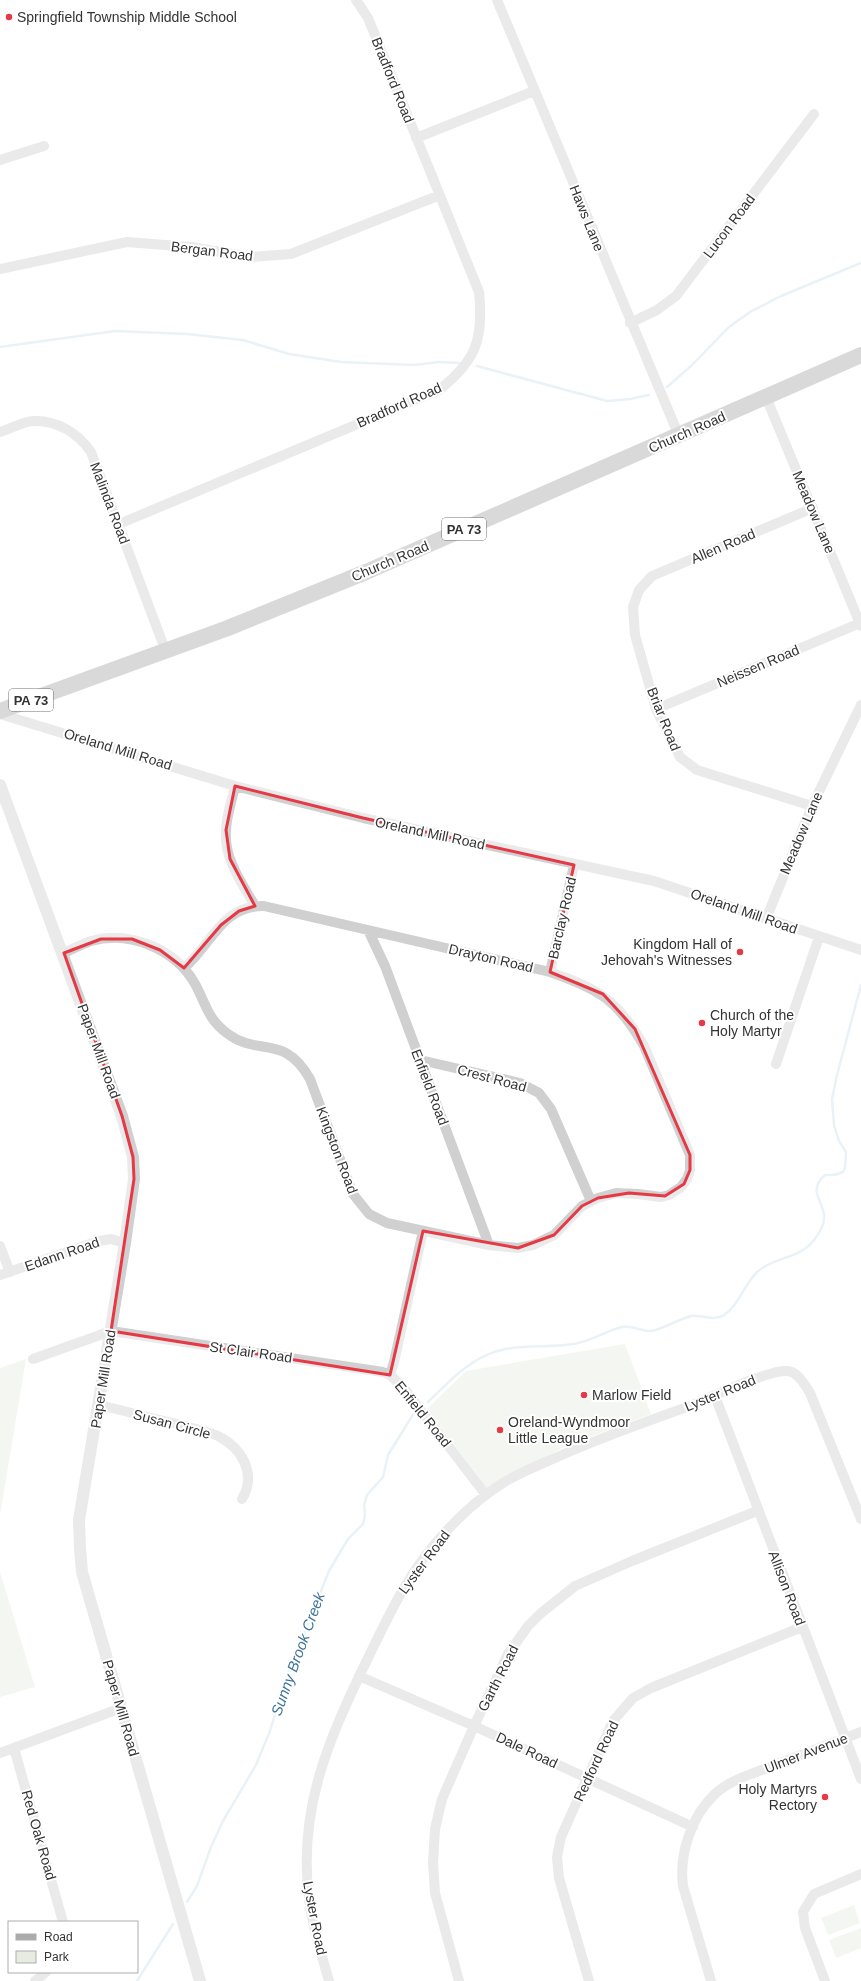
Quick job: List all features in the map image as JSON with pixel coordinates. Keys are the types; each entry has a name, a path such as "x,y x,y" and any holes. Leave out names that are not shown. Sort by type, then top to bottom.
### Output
{"main road":[{"name":"Church Road","path":"0,712 166,652 366,572 861,355"}],"street":[{"name":"Bradford Road","path":"119,524 439,390 456,376 469,361 476,346 480,330 481,312 479,292 368,18 356,0"},
{"name":"Haws Lane","path":"497,0 630,323 679,436"},
{"path":"416,138 534,91"},
{"name":"Lucon Road","path":"630,323 657,310 676,296 814,114"},
{"path":"0,160 44,146"},
{"name":"Bergan Road","path":"0,269 127,242 191,248 250,257 291,254 440,195"},
{"name":"Meadow Lane","path":"766,397 861,625"},
{"name":"Malinda Road","path":"0,432 32,421 56,424 83,440 91,452 166,652"},
{"name":"Allen Road","path":"639,590 652,576 813,508"},
{"name":"Briar Road","path":"639,590 633,607 635,635 656,709 680,757 697,770 812,806"},
{"name":"Neissen Road","path":"656,709 861,625"},
{"name":"Meadow Lane","path":"766,919 812,806 861,705"},
{"name":"Oreland Mill Road","path":"0,712 235,786 363,818 574,865 654,881 861,950"},
{"name":"Paper Mill Road","path":"0,785 64,953 131,1144 134,1180 80,1520 80,1548 82,1572 200,1981"},
{"path":"235,786 226,824 226,844 234,869 255,906"},
{"name":"Barclay Road","path":"550,972 574,865"},
{"name":"Drayton Road","path":"184,968 196,957 220,924 239,911 255,906 276,908 550,972 575,980 603,994 619,1009 635,1029 644,1046 690,1155 689,1176 681,1187"},
{"name":"Enfield Road","path":"368,930 384,966 489,1245"},
{"path":"776,1064 819,936"},
{"name":"Kingston Road","path":"64,953 96,940 118,938 132,939 160,950 184,968 216,1024 234,1038 249,1043 273,1047 289,1054 302,1066 310,1079 353,1194 360,1205 369,1214 380,1221 489,1245 518,1248 540,1243 554,1235 577,1211 590,1201 616,1193 665,1196 681,1187"},
{"name":"Crest Road","path":"420,1060 520,1083 539,1093 551,1109 590,1201"},
{"name":"Enfield Road","path":"424,1231 390,1374 403,1387 486,1494"},
{"name":"Edann Road","path":"0,1275 99,1240 111,1239 125,1243"},
{"path":"0,1246 10,1272"},
{"path":"33,1359 111,1331"},
{"name":"St Clair Road","path":"111,1331 367,1369 390,1374"},
{"name":"Lyster Road","path":"329,1981 310,1909 306,1860 307,1837 313,1797 322,1764 359,1676 393,1606 410,1576 435,1544 463,1514 486,1494 524,1472 568,1452 715,1396 768,1374 785,1371 792,1372 805,1384 810,1393 861,1519"},
{"name":"Allison Road","path":"715,1396 757,1511 861,1779"},
{"name":"Susan Circle","path":"99,1405 210,1433 230,1444 240,1454 248,1470 248,1487 242,1499"},
{"name":"Garth Road","path":"459,1981 437,1904 433,1881 433,1845 435,1829 442,1799 508,1654 528,1626 553,1602 575,1586 757,1511"},
{"name":"Redford Road","path":"589,1981 557,1867 561,1837 613,1721 633,1698 662,1683 802,1627"},
{"name":"Dale Road","path":"359,1676 474,1726 693,1826"},
{"path":"0,1753 121,1708"},
{"name":"Ulmer Avenue","path":"711,1981 684,1886 682,1874 682,1860 693,1826 710,1799 729,1784 861,1732"},
{"name":"Red Oak Road","path":"14,1748 63,1921"},
{"path":"825,1981 805,1928 803,1912 814,1894 861,1874"},
{"path":"35,1981 45,1973"}],"highlighted area":[{"path":"235,786 363,818 574,865 550,972 603,994 635,1029 690,1155 690,1170 684,1184 665,1196 629,1193 598,1198 582,1206 554,1235 518,1248 423,1231 390,1375 111,1331 134,1179 133,1157 122,1116 64,953 101,939 132,939 160,950 184,968 221,925 239,911 255,906 230,859 226,830"}],"green space":[{"name":"Marlow Field","path":"625,1344 651,1414 568,1445 487,1488 427,1409 466,1371"},
{"path":"26,1359 0,1515 0,1368"},
{"path":"0,1572 35,1687 0,1697"},
{"path":"854,1905 860,1923 828,1935 821,1918"},
{"path":"861,1928 861,1948 836,1958 829,1940"}],"waterway":[{"path":"667,387 691,366 729,327 750,312 781,296 861,263"},
{"path":"0,347 115,331 187,334 243,340 289,354 341,362 414,365 439,362 459,363"},
{"path":"477,366 607,401 630,399 649,395"},
{"name":"Sunny Brook Creek","path":"428,1402 461,1371 470,1364 490,1353 510,1348 579,1343 622,1327 651,1331 691,1316 711,1318 720,1317 734,1306 752,1277 757,1272 765,1266 792,1256 808,1246 816,1238 822,1227 824,1219 824,1212 817,1194 819,1182 825,1175 834,1175 843,1172 845,1168 846,1152 839,1141 834,1125 832,1099 861,985"},
{"name":"Sunny Brook Creek","path":"187,1902 197,1886 211,1847 223,1821 256,1765 270,1731 286,1678 329,1571 348,1539 363,1524 365,1515 364,1505 367,1495 383,1477 388,1455 414,1413"},
{"name":"Sunny Brook Creek","path":"137,1981 173,1924"}],"place":[{"name":"Springfield Township Middle School","path":"9,17"},
{"name":"Kingdom Hall of Jehovah's Witnesses","path":"740,952"},
{"name":"Church of the Holy Martyr","path":"702,1023"},
{"name":"Marlow Field","path":"584,1395"},
{"name":"Oreland-Wyndmoor Little League","path":"500,1430"},
{"name":"Holy Martyrs Rectory","path":"825,1797"}]}
